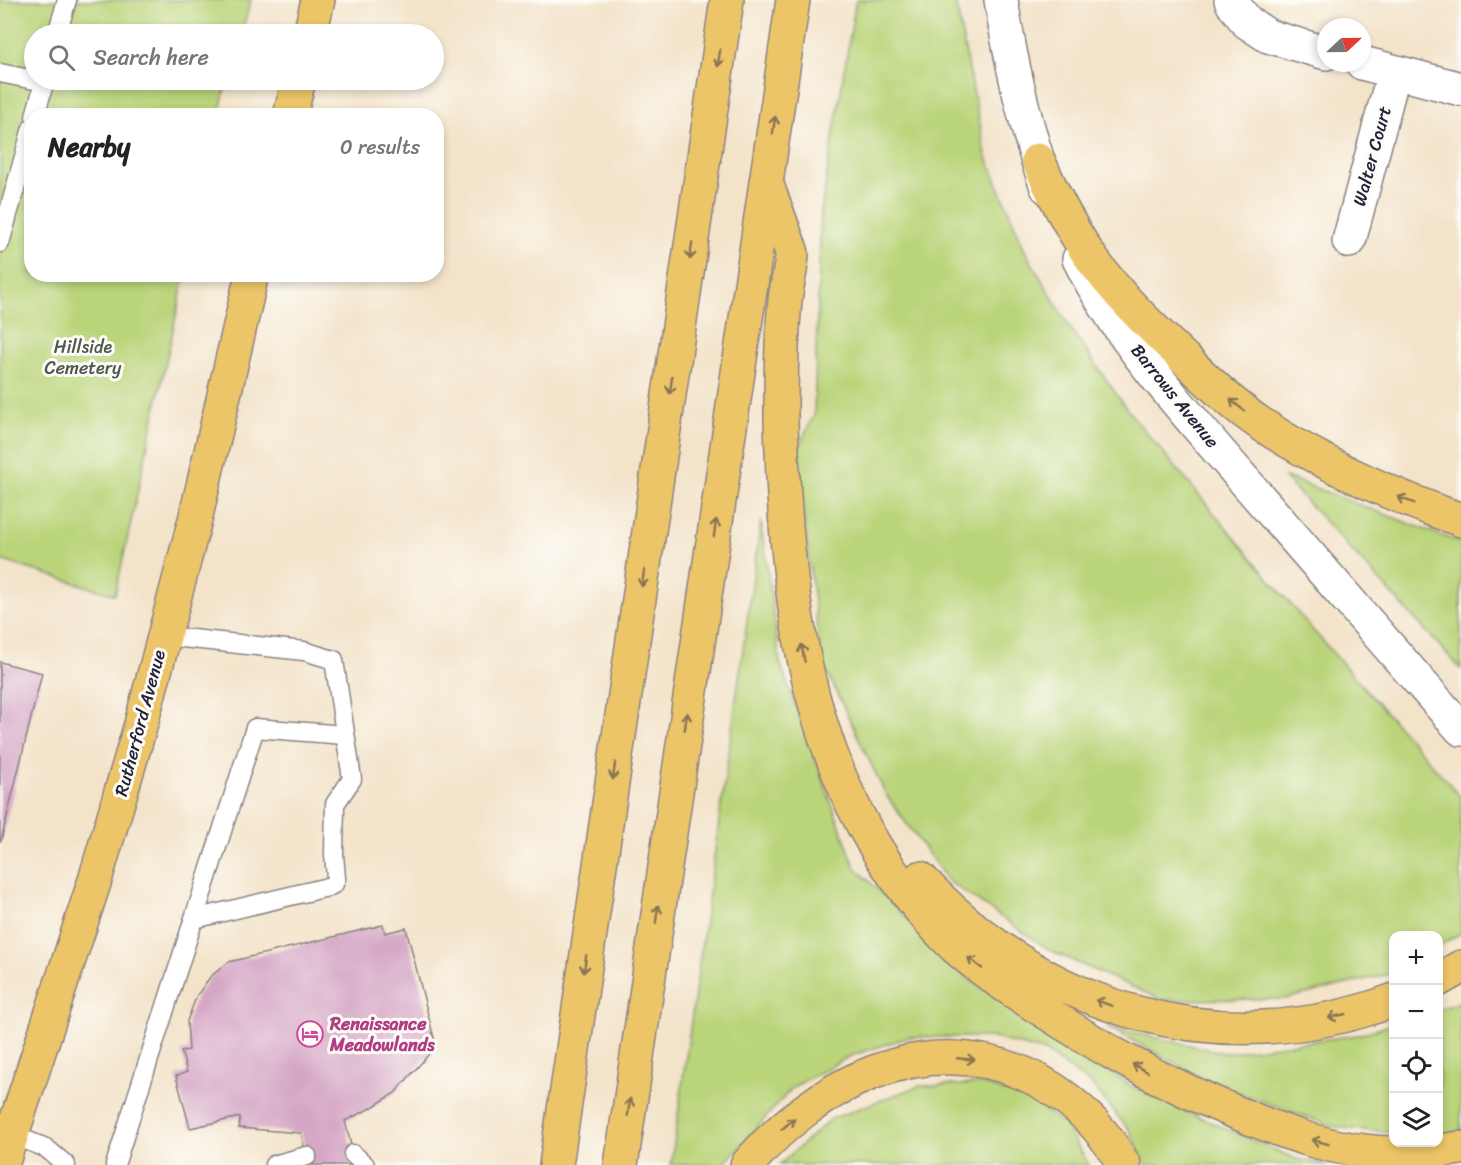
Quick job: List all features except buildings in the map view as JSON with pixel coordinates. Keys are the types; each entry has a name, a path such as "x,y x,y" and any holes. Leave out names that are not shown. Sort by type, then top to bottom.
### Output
{"main road":[{"path":"312,24 318,0"},
{"path":"556,1165 727,0"},
{"path":"621,1165 793,0"},
{"path":"292,108 296,90"},
{"path":"1038,160 1059,206 1103,273 1166,342 1237,406 1285,439 1326,463 1390,493 1461,520"},
{"path":"766,182 792,252 785,297 781,364 783,485 793,590 802,651 812,696 842,785 872,844 891,872 954,946 1002,983 1086,1038 1208,1101 1275,1128 1326,1144 1365,1151 1424,1153 1461,1148"},
{"name":"Rutherford Avenue","path":"2,1165 112,826 141,724 196,516 250,282"},
{"path":"812,696 851,782 885,838 905,863 970,926 1017,959 1072,990 1131,1012 1162,1019 1224,1027 1287,1025 1318,1021 1389,1002"},
{"path":"1443,977 1461,967"},
{"path":"747,1165 767,1143 821,1098 860,1077 903,1063 961,1058 1000,1065 1057,1091 1074,1104 1106,1136 1124,1165"}],"street":[{"name":"Barrows Avenue","path":"1001,0 1018,87 1038,160 1055,208 1100,296 1175,400 1461,729"},
{"path":"1231,0 1247,22 1268,36 1317,50"},
{"path":"1371,65 1461,89"},
{"name":"Walter Court","path":"1349,241 1395,72"}],"lane":[{"path":"60,24 67,0"},
{"path":"0,73 24,77"},
{"path":"37,108 42,90"},
{"path":"0,243 24,157"},
{"path":"164,636 304,651 334,660 352,779 335,804 334,854 337,871 334,884 194,919"},
{"path":"115,1165 255,728 345,735"},
{"path":"13,1135 46,1148 66,1165"},
{"path":"274,1165 306,1156"}],"green space":[{"name":"Hillside Cemetery","path":"0,0 251,0 244,24 24,24 24,90 225,90 221,108 24,108 24,282 183,282 115,595 0,560"},
{"path":"856,0 955,0 986,155 1026,253 1070,328 1129,412 1310,627 1461,797 1461,933 1443,944 1443,931 1389,931 1389,974 1285,999 1162,1000 1051,951 948,881 886,795 821,660 796,452 814,415 821,211"},
{"path":"1283,476 1461,543 1461,669"},
{"path":"761,521 780,663 855,867 968,979 1139,1091 1296,1159 1333,1165 1146,1165 1130,1131 1092,1085 1046,1052 990,1037 909,1037 850,1056 793,1087 723,1165 671,1165"},
{"path":"1461,1002 1461,1131 1443,1134 1443,1039 1443,1008"},
{"path":"1389,1025 1389,1133 1335,1127 1211,1083 1108,1027 1225,1053 1358,1035"},
{"path":"983,1084 1034,1102 1065,1125 1089,1165 779,1165 831,1119 919,1086"}],"place":[{"name":"Renaissance Meadowlands","path":"310,1034"}]}
